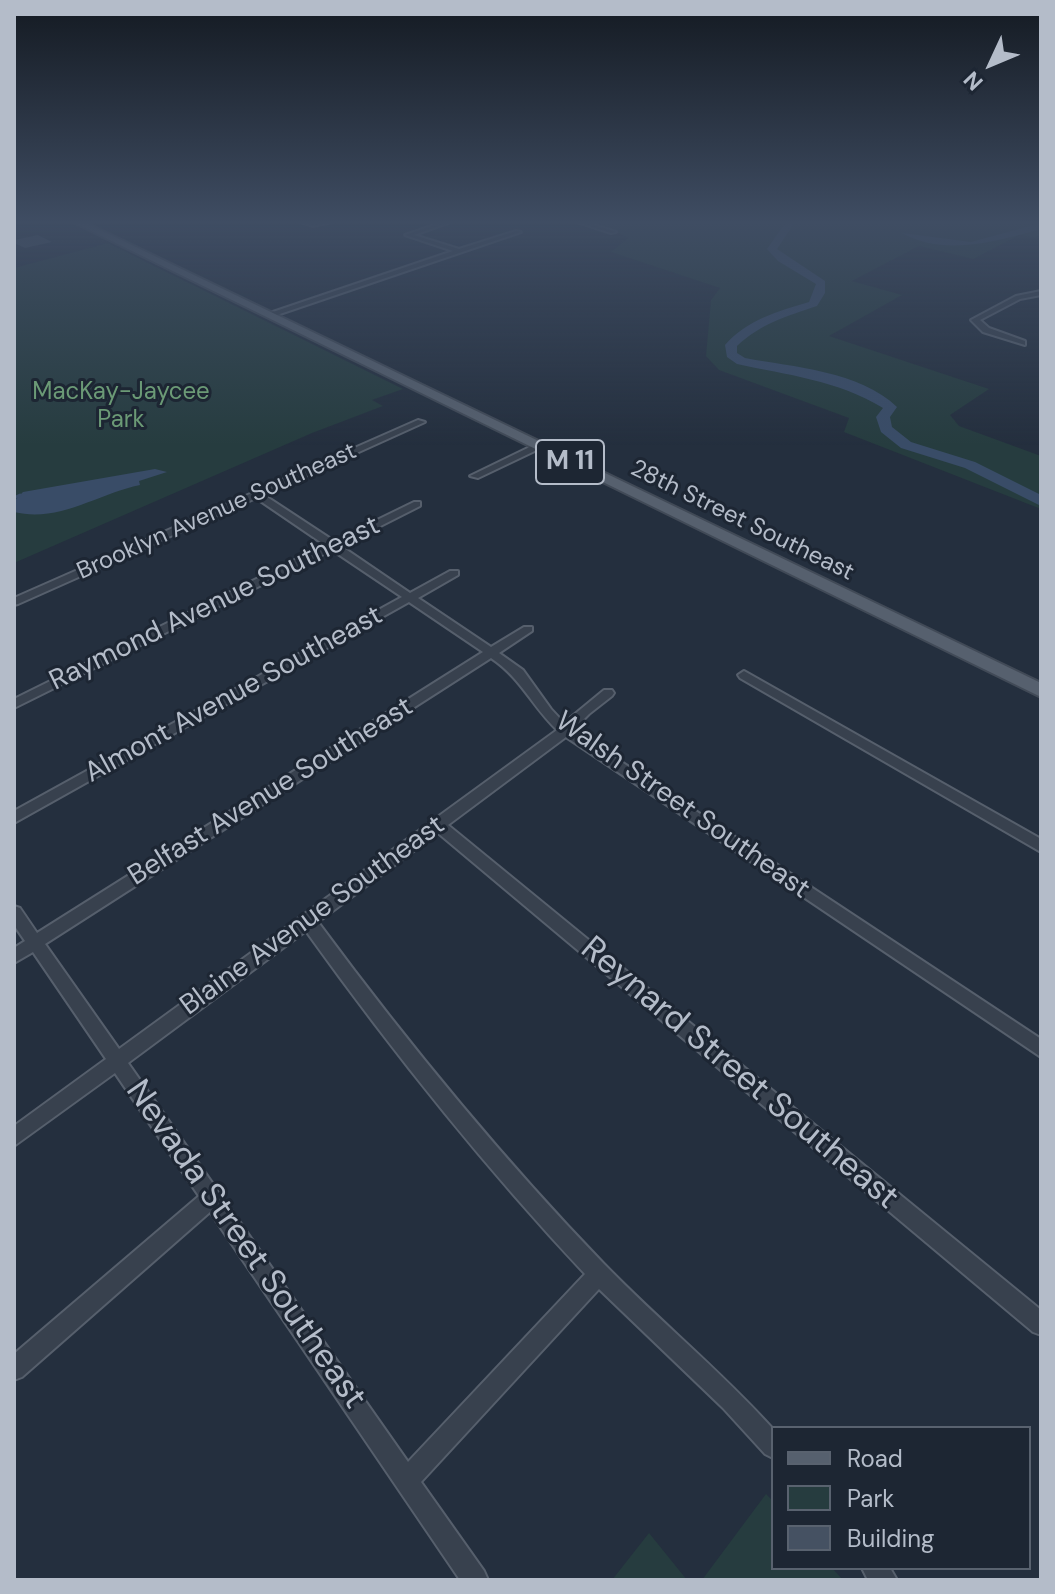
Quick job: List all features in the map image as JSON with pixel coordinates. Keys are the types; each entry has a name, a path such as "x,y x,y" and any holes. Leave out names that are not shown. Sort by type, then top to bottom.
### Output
{"main road":[{"name":"28th Street Southeast","path":"230,296 1041,691"}],"street":[{"path":"268,315 326,296"},
{"path":"1022,343 986,330 975,320 1011,300 1026,296"},
{"name":"Brooklyn Avenue Southeast","path":"14,602 421,422"},
{"path":"475,476 538,446"},
{"name":"Walsh Street Southeast","path":"258,495 492,652 519,673 532,696 564,730 1041,1049"},
{"name":"Raymond Avenue Southeast","path":"14,704 417,504"},
{"name":"Almont Avenue Southeast","path":"14,818 454,573"},
{"name":"Belfast Avenue Southeast","path":"14,956 528,629"},
{"path":"744,675 1041,846"},
{"name":"Blaine Avenue Southeast","path":"14,1137 564,730 608,693"},
{"name":"Reynard Street Southeast","path":"437,824 1041,1324"},
{"name":"Nevada Street Southeast","path":"14,912 475,1580"},
{"path":"307,920 381,1023 496,1164 599,1274 771,1444"},
{"path":"14,1369 211,1198"},
{"path":"408,1479 599,1274"}],"green space":[{"name":"MacKay-Jaycee Park","path":"14,296 216,296 403,389 372,400 383,406 312,433 14,563"},
{"path":"714,296 900,296 829,336 989,389 950,415 959,426 1041,456 1041,509 844,432 849,418 719,370 706,356"},
{"path":"766,1494 771,1499 771,1570 834,1570 843,1580 702,1580"},
{"path":"649,1533 687,1580 612,1580"}],"water":[{"path":"155,469 167,472 139,481 140,485 62,511 47,514 14,512 14,501 23,492"}],"waterway":[{"path":"818,296 813,304 774,316 745,332 731,345 731,354 741,361 799,372 855,388 890,407 883,417 886,429 906,445 970,465 1041,501"},
{"path":"14,498 20,495"}]}
